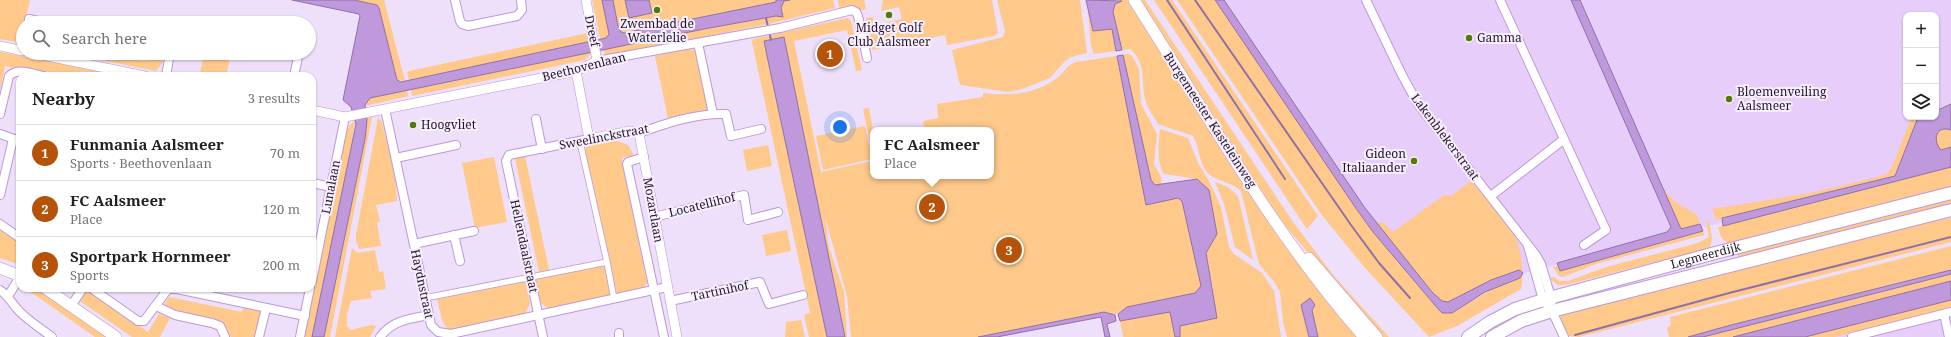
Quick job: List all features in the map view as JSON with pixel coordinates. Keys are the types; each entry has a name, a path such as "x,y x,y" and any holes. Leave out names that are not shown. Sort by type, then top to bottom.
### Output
{"main road":[{"name":"Burgemeester Kasteleinweg","path":"1134,0 1244,173 1288,238 1332,301 1364,337"},
{"name":"Legmeerdijk","path":"1468,337 1490,322 1515,309 1548,298 1719,252 1951,194"},
{"name":"Legmeerdijk","path":"1492,337 1521,321 1552,311 1951,210"},
{"name":"Burgemeester Kasteleinweg","path":"1288,238 1311,261 1377,337"},
{"path":"0,268 16,275"},
{"path":"52,292 116,337"}],"street":[{"path":"455,0 460,21 462,24 468,26 517,16 522,10 523,0"},
{"name":"Dreef","path":"586,0 597,57"},
{"name":"Lakenblekerstraat","path":"1366,0 1402,76 1418,104 1527,243 1552,311"},
{"path":"1500,0 1563,140 1606,230 1584,245"},
{"name":"Beethovenlaan","path":"316,111 349,116 576,71 597,57 753,34 852,10 856,12 858,16 867,58"},
{"path":"698,42 713,114 726,114 731,136 761,129"},
{"path":"0,46 16,49"},
{"path":"66,60 125,72"},
{"path":"167,72 169,60"},
{"path":"295,72 297,60"},
{"path":"0,114 9,76 18,70 26,72"},
{"path":"576,71 589,139"},
{"name":"Haydnstraat","path":"385,109 428,315 431,325 438,332 464,334 653,290"},
{"name":"Sweelinckstraat","path":"509,155 630,131 638,133 670,122 713,114"},
{"name":"Lunalaan","path":"316,262 349,116"},
{"name":"Sweelinckstraat","path":"536,118 542,149"},
{"name":"Mozartlaan","path":"638,133 644,157 677,337"},
{"path":"0,134 16,140 0,195"},
{"path":"1491,196 1563,140"},
{"path":"580,142 614,299"},
{"path":"396,158 456,145"},
{"name":"Hellendaalstraat","path":"509,155 506,161 532,278 543,337"},
{"path":"644,157 628,162 627,164 664,337"},
{"path":"316,184 332,187"},
{"name":"Locatellihof","path":"654,217 744,195 748,220 778,212"},
{"path":"0,224 16,235"},
{"path":"414,244 474,231"},
{"path":"454,236 460,261"},
{"path":"425,298 607,262"},
{"name":"Tartinihof","path":"670,301 760,282 769,304 803,295"},
{"path":"8,296 16,283"},
{"path":"653,290 667,287"},
{"path":"0,290 8,296 18,311 30,322 52,337"},
{"path":"71,306 80,292"},
{"path":"97,292 138,321 144,321 166,292"},
{"path":"187,292 305,316"},
{"path":"300,337 309,292"},
{"path":"156,306 175,315 220,326 225,337"},
{"path":"260,337 266,308"},
{"path":"1552,311 1564,337"},
{"path":"1852,337 1947,313 1949,337"},
{"path":"380,337 386,329 394,324 428,315"}],"shaded area":[{"path":"0,0 30,0 27,16 16,16 16,42 0,39"},
{"path":"292,0 354,0 377,5 397,80 401,82 606,38 609,34 602,0 613,0 618,26 621,32 624,33 776,2 776,0 790,0 784,1 781,8 783,17 776,16 704,29 370,98 365,105 367,120 365,139 324,337 312,337 356,124 351,107 343,100 360,16 359,14"},
{"path":"354,0 384,0 405,81 397,80 379,8 376,5"},
{"path":"592,0 602,0 609,34 704,29 783,16 781,8 784,1 790,0 833,0 835,8 768,24 610,56 605,54 602,48"},
{"path":"613,0 776,0 776,2 624,33 618,26"},
{"path":"625,0 649,0 652,13 629,18"},
{"path":"838,0 864,0 866,9 860,11 859,8 842,9 839,7"},
{"path":"883,0 992,0 998,33 994,36 947,45 945,35 872,50 866,18 873,17 877,33 880,32 888,22 902,19 899,7 881,11"},
{"path":"997,0 1080,0 1087,53 1071,57 1065,61 1050,78 1022,89 1008,92 961,85 952,50 1003,37 1005,31"},
{"path":"1086,0 1122,1 1115,4 1113,12 1122,50 1116,51 1112,29 1093,31"},
{"path":"1122,0 1129,0 1335,310 1357,337 1318,337 1312,309 1301,305 1309,337 1287,337 1283,322 1280,292 1275,283 1259,264 1241,191 1209,174 1202,163 1197,144 1193,136 1158,124 1148,107 1144,95 1139,61 1130,49 1122,50 1113,12 1115,4"},
{"path":"1138,0 1145,0 1293,222 1334,276 1389,337 1381,337 1281,221 1253,181"},
{"path":"1154,0 1172,0 1318,216 1307,229"},
{"path":"1177,0 1215,0 1373,232 1442,313 1452,313 1501,284 1519,270 1491,280 1448,302 1442,301 1432,292 1377,224 1382,222 1393,232 1444,195 1451,196 1471,181 1500,214 1510,228 1519,246 1523,277 1521,289 1457,326 1429,337 1365,268 1321,214"},
{"path":"1215,0 1224,0 1365,208 1432,292 1442,301 1448,302 1491,280 1519,270 1523,273 1520,278 1485,292 1452,313 1442,313 1373,232"},
{"path":"1222,0 1951,0 1951,164 1517,275 1387,243"},
{"path":"1571,0 1580,0 1681,229 1700,224 1703,231 1560,271 1557,263 1667,232 1671,227"},
{"path":"1088,11 1093,31 1112,29 1116,51 1094,54 1091,46"},
{"path":"848,18 851,21 862,70 856,71 847,30 794,41 821,172 870,161 870,179 994,179 994,127 924,127 923,121 938,118 937,104 983,97 983,93 1012,94 1030,91 1048,84 1057,78 1070,65 1076,62 1117,56 1146,204 1179,198 1182,201 1201,286 1195,293 1127,307 1115,315 1104,312 978,337 851,337 847,296 825,217 829,247 844,292 847,337 845,337 784,37 764,42 827,337 809,337 804,315 810,313 752,42 753,39"},
{"path":"588,33 591,51 585,60 412,96 411,89 586,53 584,43 409,80 407,72 409,71"},
{"path":"784,37 845,337 827,337 767,56 764,41"},
{"path":"689,49 696,51 708,110 668,119 655,56"},
{"path":"0,52 16,55 16,60 44,60 109,72 34,72 5,66 0,90"},
{"path":"1128,54 1132,56 1139,69 1141,104 1157,134 1154,164 1161,177 1162,185 1155,185 1150,180 1123,55"},
{"path":"1123,55 1151,180 1155,185 1197,179 1209,190 1217,234 1206,253 1217,318 1180,326 1180,337 1175,337 1170,312 1120,321 1118,314 1127,307 1195,293 1201,286 1182,201 1178,198 1146,205 1117,56"},
{"path":"101,60 162,60 163,62 156,71"},
{"path":"203,60 229,60 227,72 200,72"},
{"path":"407,90 408,96 365,106 370,98"},
{"path":"1951,104 1951,130 1946,129 1939,131 1936,138 1938,146 1941,150 1951,147 1951,167 1723,226 1722,218 1895,176 1917,120 1939,120 1939,110"},
{"path":"869,108 872,127 870,127 870,142 863,109"},
{"path":"372,117 330,337 324,337 365,139 366,119"},
{"path":"378,118 381,120 391,160 397,201 376,205 380,221 377,223 381,246 359,249 356,241 356,235"},
{"path":"1911,120 1917,120 1895,176 1716,220 1712,209 1811,193 1885,175 1891,169"},
{"path":"355,121 346,176 312,337 303,337 312,292 316,292 316,274 345,133"},
{"path":"865,126 870,150 870,159 823,170 816,136"},
{"path":"1160,129 1188,138 1198,163 1209,181 1221,207 1229,247 1234,254 1262,273 1274,291 1281,337 1180,337 1180,326 1213,289 1206,253 1217,233 1197,179 1164,174 1161,169 1159,158"},
{"path":"1943,129 1951,130 1951,147 1941,150 1935,141 1935,138 1937,133"},
{"path":"617,141 628,145 633,154 632,156 623,157 622,160 647,283 642,290 617,295 585,150 587,145"},
{"path":"768,145 772,166 747,171 743,150"},
{"path":"525,156 549,270 539,272 515,158"},
{"path":"494,157 507,222 475,228 462,163"},
{"path":"1951,167 1951,190 1730,244 1720,235 1718,227"},
{"path":"1215,182 1228,187 1238,196 1253,260 1235,247 1224,204"},
{"path":"1665,191 1675,202 1697,215 1700,224 1681,229"},
{"path":"1951,197 1951,203 1739,260 1737,252"},
{"path":"1951,218 1951,242 1579,337 1569,336 1559,321 1562,314 1916,224"},
{"path":"1708,220 1712,240 1707,251 1671,258 1565,285 1558,285 1549,278 1554,277 1559,281 1568,281 1606,267 1698,243 1709,237 1706,222"},
{"path":"0,229 16,239 16,264 0,258"},
{"path":"787,230 791,251 766,256 762,235"},
{"path":"1703,231 1704,235 1596,264 1563,277 1559,276 1553,267 1558,266 1560,270"},
{"path":"1951,246 1951,270 1688,337 1669,337 1667,328 1671,325 1670,317"},
{"path":"352,248 358,253 375,250 379,272 383,271 386,289 370,291 372,298 351,301 347,314 347,326 351,330 371,325 376,326 370,337 335,337"},
{"path":"605,263 612,296 549,309 541,303 533,278"},
{"path":"1951,270 1951,274 1703,337 1688,337 1731,325"},
{"path":"1951,274 1951,281 1741,335 1733,337 1703,337"},
{"path":"526,280 530,303 525,314 453,329 447,329 442,320 437,299"},
{"path":"1951,281 1951,300 1805,337 1733,337"},
{"path":"31,292 44,292 109,337 95,337"},
{"path":"86,292 91,292 148,332 159,314 170,318 160,337 132,337 80,301"},
{"path":"169,297 242,312 244,306 261,311 255,337 231,337 224,328 168,309 165,303"},
{"path":"1310,298 1315,305 1312,310 1318,337 1309,337 1301,305"},
{"path":"1951,300 1951,307 1835,337 1805,337"},
{"path":"1951,305 1951,337 1820,337"},
{"path":"1104,312 1115,315 1116,321 1107,324 1110,337 1105,337 1101,317 997,337 978,337"},
{"path":"1170,312 1175,337 1123,337 1120,321"},
{"path":"801,320 805,337 785,337 786,322"}],"waterway":[{"path":"1167,0 1285,179"},
{"path":"1195,0 1351,225 1379,263 1410,298"},
{"path":"766,18 768,27"},
{"path":"769,31 771,40"},
{"path":"1575,335 1729,293 1951,237"}],"place":[{"name":"Zwembad de Waterlelie","path":"657,10"},
{"name":"Midget Golf Club Aalsmeer","path":"889,15"},
{"name":"Gamma","path":"1469,38"},
{"name":"Funmania Aalsmeer","path":"830,54"},
{"name":"Bloemenveiling Aalsmeer","path":"1729,99"},
{"name":"Hoogvliet","path":"413,125"},
{"name":"Gideon Italiaander","path":"1414,161"},
{"name":"FC Aalsmeer","path":"932,207"},
{"name":"Sportpark Hornmeer","path":"1009,250"}]}
